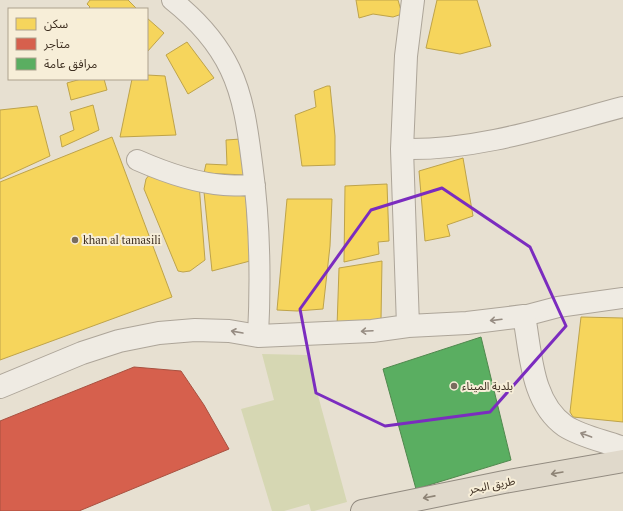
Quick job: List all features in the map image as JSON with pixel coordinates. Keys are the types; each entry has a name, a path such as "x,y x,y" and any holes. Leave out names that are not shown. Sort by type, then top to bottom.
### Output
{"highway":[{"name":"طريق البحر","path":"362,511 504,482 623,461"}],"street":[{"path":"172,0 191,16 206,33 230,70 245,114 255,185 260,261 258,336"},
{"path":"408,326 402,149 406,56 413,0"},
{"path":"402,149 439,148 487,141 623,107"},
{"path":"137,160 155,168 194,179 223,185 255,185"},
{"path":"0,387 82,353 119,341 159,333 195,330 229,331 258,336 372,331 408,326 467,323 524,316 558,307 623,298"},
{"path":"524,316 536,383 545,404 554,416 566,426 623,448"}],"highlighted area":[{"path":"442,188 530,247 566,326 490,412 385,426 316,393 300,309 371,210"}],"green space":[{"path":"262,354 307,355 347,502 314,511 311,511 309,504 284,511 272,511 241,409 274,400"}],"building: سكن":[{"path":"90,0 128,0 136,8 89,8 90,7 87,4"},
{"path":"356,0 398,0 402,14 393,17 373,14 359,18"},
{"path":"437,0 477,0 491,46 460,54 426,48"},
{"path":"148,19 164,33 148,51"},
{"path":"187,42 214,78 188,94 166,55"},
{"path":"148,75 165,76 176,135 120,137 132,80 148,80"},
{"path":"78,80 104,80 107,90 71,100 67,83"},
{"path":"330,86 335,136 335,165 302,166 295,115 316,107 314,91"},
{"path":"93,105 99,130 62,147 60,136 74,130 70,112"},
{"path":"37,106 50,156 0,179 0,110"},
{"name":"khan al tamasili","path":"112,137 172,297 0,360 0,182"},
{"path":"241,139 245,175 204,173 206,164 227,165 226,140"},
{"path":"463,158 473,216 447,225 450,236 425,241 419,171"},
{"path":"150,174 199,184 205,260 190,271 178,271 144,189 146,179"},
{"path":"387,184 389,241 378,242 379,254 344,262 345,186"},
{"path":"204,192 246,196 250,261 212,271"},
{"path":"287,199 332,199 330,246 323,309 297,311 277,310"},
{"path":"382,261 381,320 337,327 339,268"},
{"path":"581,317 623,318 623,422 573,417 570,412"}],"building: متاجر":[{"path":"134,367 181,371 204,405 229,449 79,511 0,511 0,421"}],"building: مرافق عامة":[{"path":"481,337 511,460 416,489 383,369"}],"place":[{"name":"khan al tamasili","path":"75,240"},
{"name":"بلدية الميناء","path":"454,386"}]}
